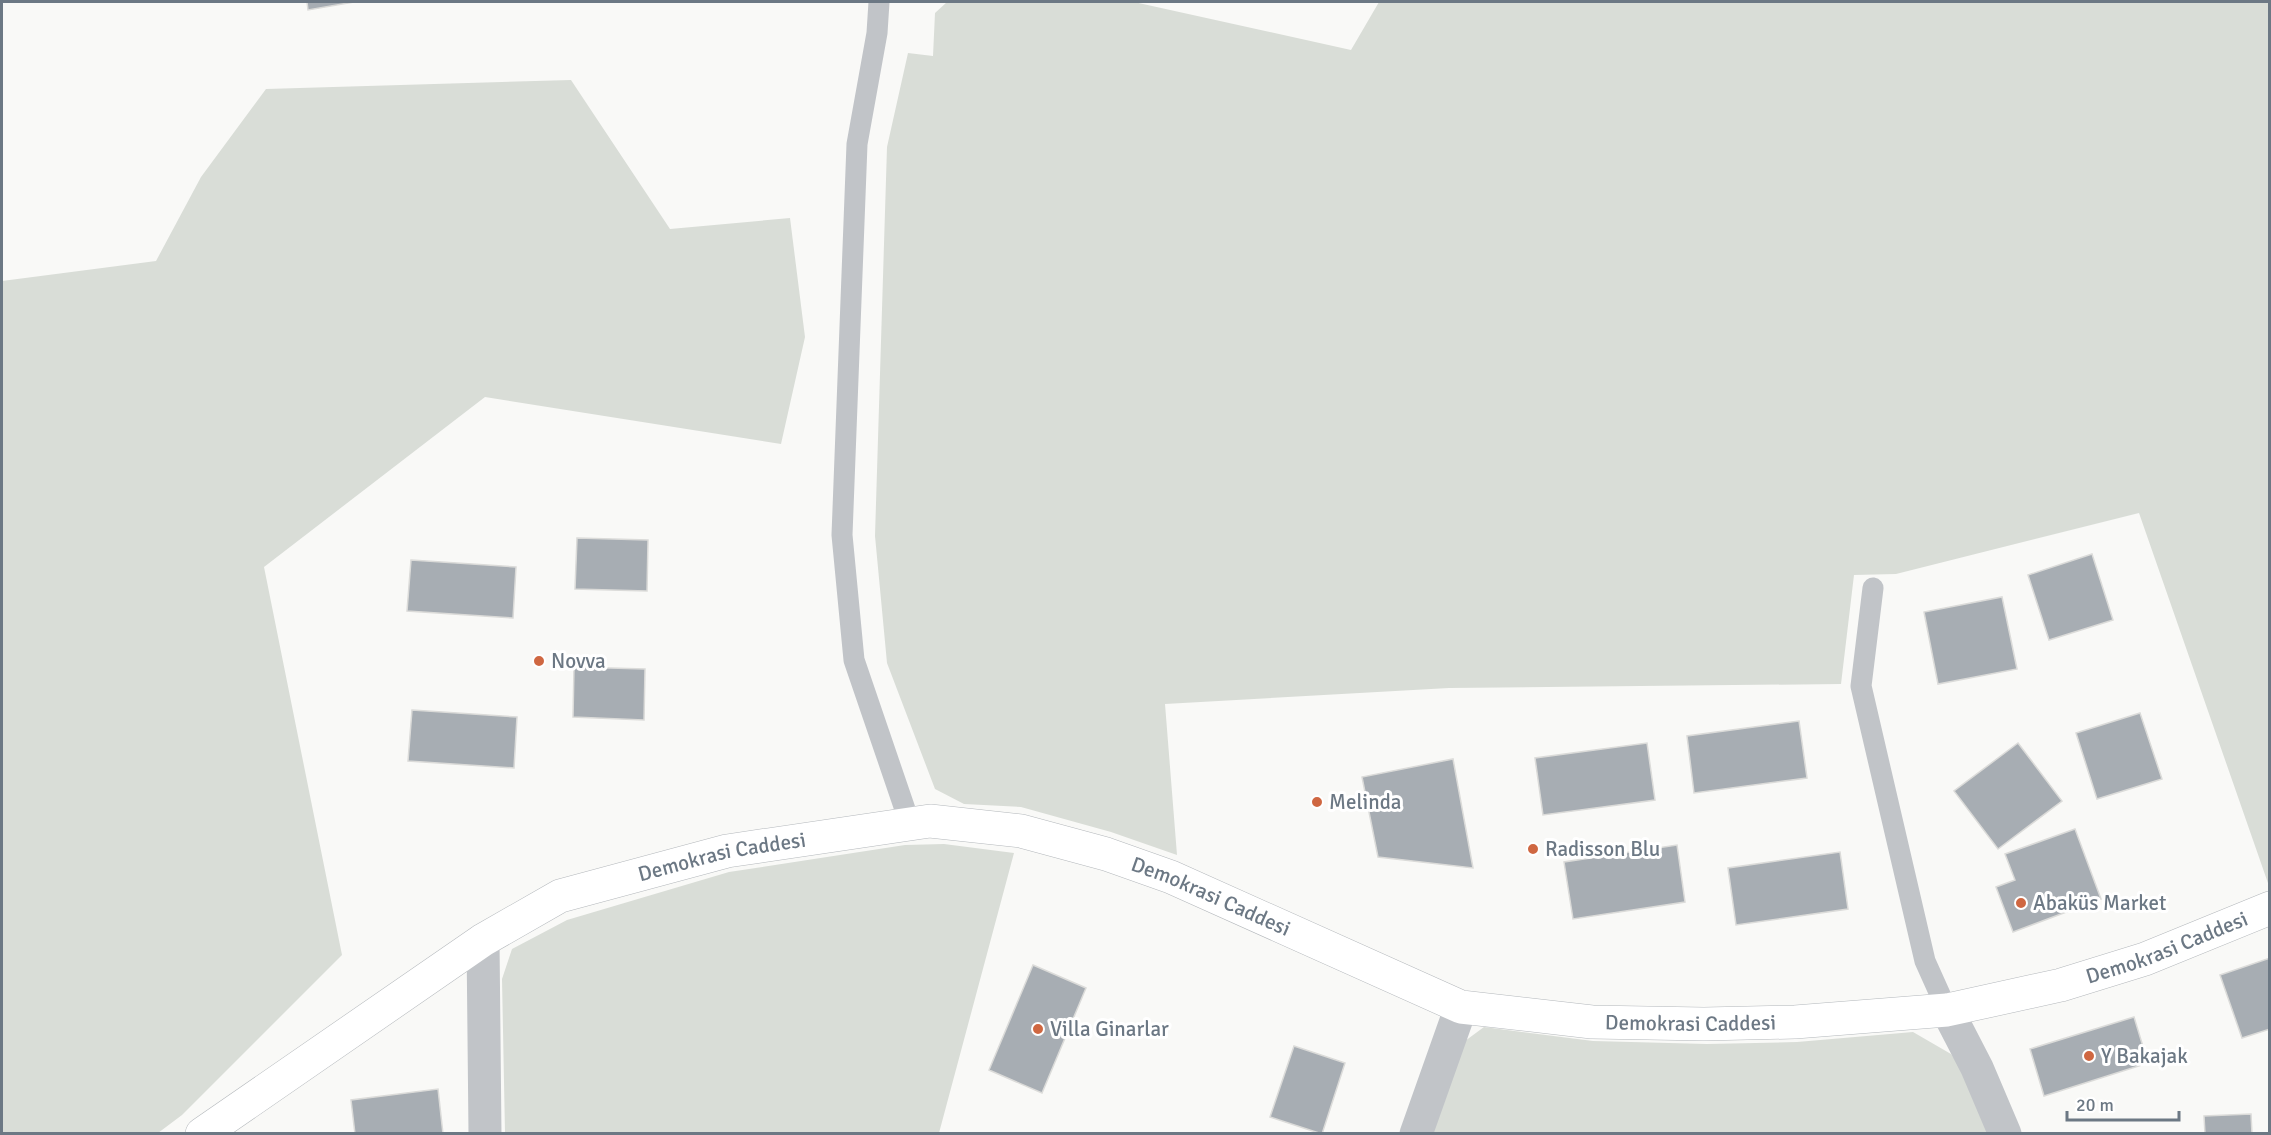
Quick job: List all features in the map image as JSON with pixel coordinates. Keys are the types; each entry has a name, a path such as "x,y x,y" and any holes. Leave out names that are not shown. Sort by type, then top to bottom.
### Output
{"street":[{"name":"Demokrasi Caddesi","path":"202,1134 483,940 560,896 727,851 930,821 1021,831 1106,854 1171,877 1461,1007 1592,1022 1704,1024 1795,1022 1947,1010 2061,985 2145,959 2270,908"},
{"path":"483,940 486,1134"},
{"path":"1416,1134 1461,1007"},
{"path":"1947,1010 1977,1068 2005,1134"}],"lane":[{"path":"879,2 877,33 857,144 842,535 854,660 910,824"},
{"path":"1873,588 1861,686 1925,961 1947,1010"}],"shaded area":[{"path":"947,2 1134,2 1351,50 1379,2 2269,2 2269,886 2139,513 1896,574 1854,575 1841,684 1449,688 1165,704 1177,855 1111,832 1021,807 964,804 935,789 887,663 875,536 887,147 908,53 933,56 935,13"},
{"path":"571,80 670,229 790,218 805,337 781,444 485,397 264,567 342,955 182,1115 158,1133 2,1133 2,281 156,261 201,177 266,89"},
{"path":"944,844 1014,853 939,1133 505,1133 502,979 512,949 567,920 729,872 905,845"},
{"path":"1484,1027 1593,1041 1707,1044 1797,1042 1913,1032 1951,1054 1964,1072 1990,1134 1432,1134 1465,1041"}],"building":[{"path":"307,2 354,2 308,10"},
{"path":"577,538 648,540 647,591 575,589"},
{"path":"2092,554 2113,620 2049,640 2028,575"},
{"path":"411,560 516,567 513,618 407,611"},
{"path":"2002,597 2017,669 1938,684 1924,612"},
{"path":"574,667 645,669 644,720 573,717"},
{"path":"412,710 517,717 514,768 408,761"},
{"path":"2140,713 2162,779 2097,799 2076,733"},
{"path":"1799,721 1807,778 1694,793 1687,736"},
{"path":"1647,743 1655,800 1543,815 1535,758"},
{"path":"2018,743 2062,801 1998,849 1954,791"},
{"path":"1453,759 1473,868 1378,857 1362,777"},
{"path":"2075,829 2101,899 2013,932 1996,887 2015,880 2005,854"},
{"path":"1677,845 1685,902 1573,919 1564,862"},
{"path":"1840,852 1848,909 1736,925 1728,868"},
{"path":"2270,958 2270,1029 2242,1038 2220,975"},
{"name":"Villa Ginarlar","path":"1033,965 1086,988 1042,1093 989,1070"},
{"name":"Y Bakajak","path":"2134,1017 2148,1063 2044,1096 2030,1049"},
{"path":"1294,1046 1345,1063 1322,1134 1270,1117"},
{"path":"438,1089 443,1134 355,1134 351,1100"},
{"path":"2251,1114 2252,1134 2205,1134 2204,1116"}],"place":[{"name":"Novva","path":"539,661"},
{"name":"Melinda","path":"1317,802"},
{"name":"Radisson Blu","path":"1533,849"},
{"name":"Abaküs Market","path":"2021,903"},
{"name":"Villa Ginarlar","path":"1038,1029"},
{"name":"Y Bakajak","path":"2089,1056"}]}
